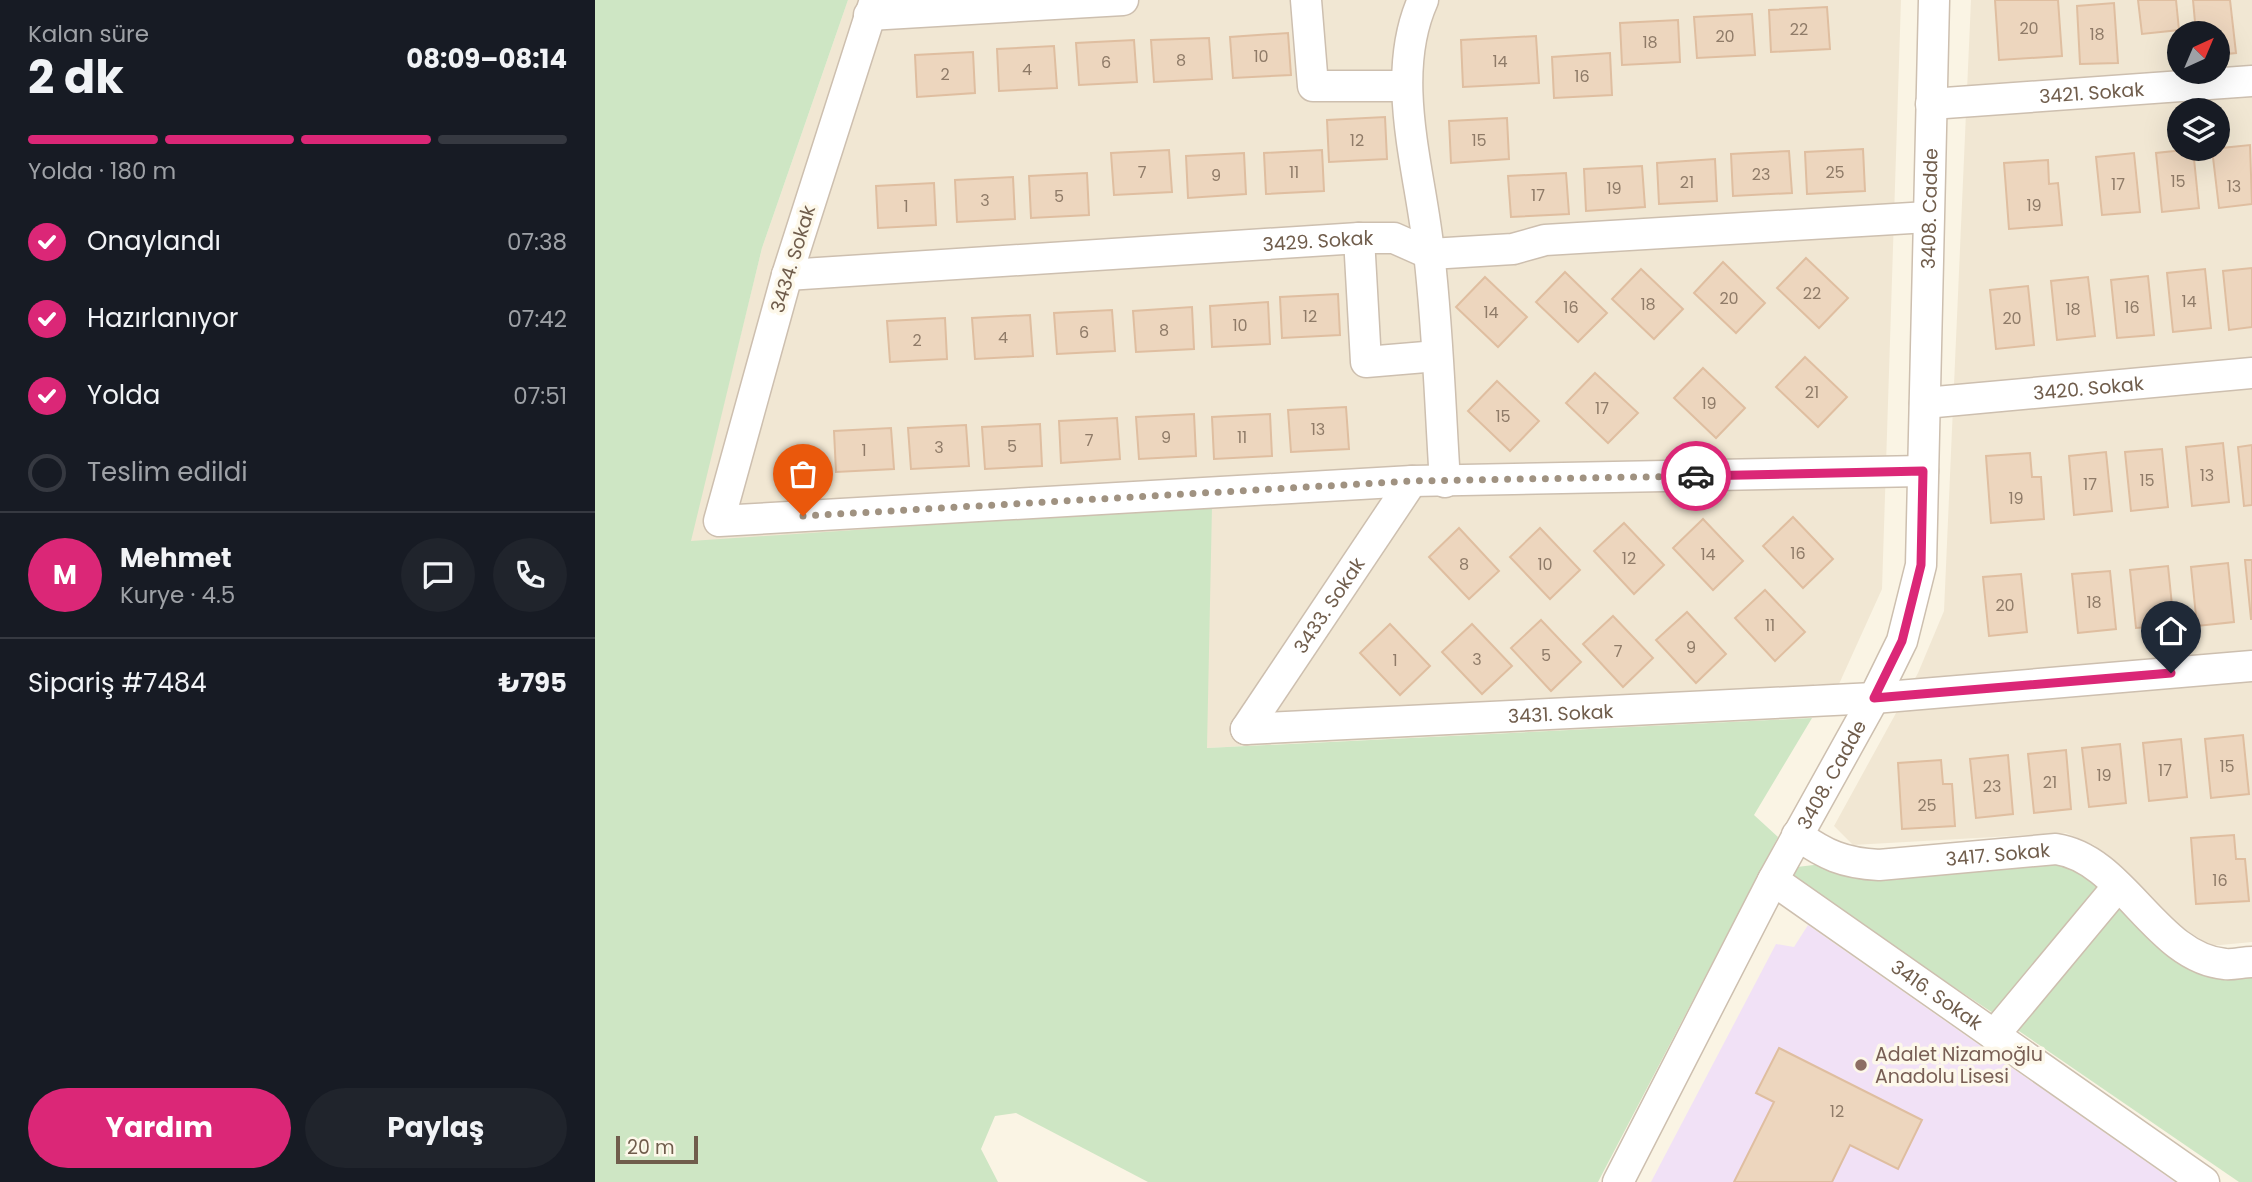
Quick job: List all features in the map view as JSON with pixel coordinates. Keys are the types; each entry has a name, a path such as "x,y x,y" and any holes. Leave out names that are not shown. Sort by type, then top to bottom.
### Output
{"street":[{"path":"872,8 1123,0"},
{"path":"1306,0 1313,86 1406,86"},
{"path":"1423,0 1414,20 1406,86 1430,254 1445,482"},
{"name":"3408. Cadde","path":"1618,1182 1773,880 1874,698 1902,641 1921,565 1934,0"},
{"name":"3434. Sokak","path":"872,8 787,275 719,521 1412,481"},
{"name":"3421. Sokak","path":"1931,104 2252,81"},
{"name":"3429. Sokak","path":"787,275 1359,238 1394,238 1430,254 1513,249 1545,240 1928,217"},
{"path":"1359,238 1366,362 1437,356"},
{"name":"3420. Sokak","path":"1925,403 2252,373"},
{"path":"1412,481 1923,471"},
{"name":"3433. Sokak","path":"1245,729 1412,481"},
{"name":"3431. Sokak","path":"1245,729 1874,698 2252,666"},
{"name":"3417. Sokak","path":"1797,835 1822,852 1851,864 1879,865 2056,849 2072,852 2118,886 2191,952 2224,964 2252,962"},
{"name":"3416. Sokak","path":"1773,880 2204,1182"},
{"path":"1994,1035 2118,886"}],"shaded area":[{"path":"848,0 1901,0 1882,589 1839,684 1814,684 1807,718 1206,748 690,541 762,248"},
{"path":"1971,0 2252,0 2252,942 2210,946 2175,922 2094,845 2066,833 1853,845 1834,826 1918,673 1944,611"},
{"name":"Adalet Nizamoğlu Anadolu Lisesi","path":"1808,925 2175,1182 1651,1182 1776,944 1794,947"}],"green space":[{"path":"595,0 848,0 762,248 691,541 1212,506 1207,748 1812,718 1754,815 1778,837 1598,1182 1148,1182 1016,1113 995,1116 981,1149 998,1182 595,1182"},
{"path":"2068,863 2105,885 1993,1013 1793,880 1797,867 1822,864 1882,872"},
{"path":"2121,902 2252,973 2252,1182 2239,1182 2016,1029"}],"building":[{"path":"1995,0 2058,0 2062,56 1999,60"},
{"path":"2138,0 2176,0 2178,21 2167,21 2167,31 2142,34"},
{"path":"2193,0 2230,0 2236,53 2230,54 2230,21 2195,21"},
{"path":"2114,3 2118,63 2080,64 2077,6"},
{"path":"1827,7 1830,49 1771,52 1769,10"},
{"path":"1752,14 1755,55 1697,58 1694,17"},
{"path":"1678,20 1680,62 1622,65 1620,23"},
{"path":"1288,33 1291,75 1233,78 1230,37"},
{"path":"1536,36 1539,83 1463,87 1461,40"},
{"path":"1209,38 1212,79 1154,82 1151,40"},
{"path":"1134,40 1137,82 1079,85 1076,43"},
{"path":"1054,46 1057,88 999,91 997,49"},
{"path":"973,52 975,93 917,97 915,55"},
{"path":"1610,53 1612,95 1554,98 1552,57"},
{"path":"1385,117 1387,159 1329,162 1327,120"},
{"path":"1507,118 1509,159 1451,163 1449,121"},
{"path":"2250,145 2252,204 2219,208 2213,161 2230,161 2230,147"},
{"path":"1863,149 1865,191 1807,194 1805,152"},
{"path":"1169,150 1172,192 1114,195 1111,153"},
{"path":"1322,150 1324,191 1266,194 1264,153"},
{"path":"1789,151 1792,193 1733,196 1731,154"},
{"path":"2167,152 2167,161 2194,161 2199,208 2162,212 2156,153"},
{"path":"1244,153 1246,194 1188,198 1186,156"},
{"path":"2134,153 2140,212 2102,215 2096,157"},
{"path":"1715,159 1717,201 1659,204 1657,163"},
{"path":"2048,160 2049,184 2058,183 2062,225 2009,229 2004,163"},
{"path":"1642,166 1645,207 1586,211 1584,169"},
{"path":"1087,173 1089,215 1031,218 1029,176"},
{"path":"1566,173 1569,214 1511,217 1508,176"},
{"path":"1013,177 1015,219 957,222 955,180"},
{"path":"934,183 936,225 878,228 876,186"},
{"path":"1806,258 1848,298 1819,328 1777,288"},
{"path":"1723,262 1765,303 1736,333 1694,293"},
{"path":"2252,268 2252,327 2229,330 2223,271"},
{"path":"1641,269 1683,309 1654,339 1612,299"},
{"path":"2205,269 2211,328 2173,332 2167,273"},
{"path":"1565,272 1607,313 1578,342 1536,302"},
{"path":"2148,276 2154,335 2117,338 2111,280"},
{"path":"1485,277 1527,317 1498,347 1456,307"},
{"path":"2088,277 2095,336 2057,340 2051,281"},
{"path":"2028,286 2034,345 1996,349 1990,290"},
{"path":"1338,294 1340,335 1282,338 1280,297"},
{"path":"1268,302 1270,344 1212,347 1210,306"},
{"path":"1192,307 1194,349 1136,352 1133,311"},
{"path":"1112,310 1115,351 1057,354 1054,313"},
{"path":"1030,315 1033,356 975,359 972,318"},
{"path":"945,318 947,359 890,362 887,321"},
{"path":"1805,357 1847,397 1818,427 1776,387"},
{"path":"1703,368 1745,408 1716,438 1674,398"},
{"path":"1595,373 1638,413 1608,443 1566,403"},
{"path":"1497,381 1539,421 1510,451 1468,411"},
{"path":"1346,407 1349,449 1291,452 1288,410"},
{"path":"1194,414 1196,456 1139,459 1136,417"},
{"path":"1270,414 1272,456 1214,459 1212,417"},
{"path":"1117,418 1120,459 1061,463 1059,421"},
{"path":"1040,424 1042,466 985,469 982,427"},
{"path":"966,425 969,466 911,469 908,428"},
{"path":"891,428 894,469 836,472 834,431"},
{"path":"2223,443 2229,502 2192,506 2186,447"},
{"path":"2252,445 2252,505 2244,506 2238,447"},
{"path":"2162,449 2168,507 2131,511 2125,452"},
{"path":"2106,452 2112,511 2074,515 2069,456"},
{"path":"2030,453 2032,477 2041,477 2044,519 1991,523 1986,456"},
{"path":"1793,517 1833,559 1803,588 1763,546"},
{"path":"1703,519 1743,561 1713,590 1673,548"},
{"path":"1624,523 1664,565 1634,594 1594,551"},
{"path":"1459,528 1499,571 1469,599 1429,557"},
{"path":"1540,528 1580,570 1550,599 1510,557"},
{"path":"2245,560 2252,560 2252,619 2251,619"},
{"path":"2228,563 2234,622 2197,626 2191,567"},
{"path":"2168,566 2174,625 2136,628 2130,570"},
{"path":"2110,571 2116,629 2078,633 2072,574"},
{"path":"2021,574 2027,632 1989,636 1983,577"},
{"path":"1765,590 1805,632 1775,661 1735,618"},
{"path":"1687,612 1726,654 1696,683 1656,640"},
{"path":"1613,616 1653,658 1623,687 1583,644"},
{"path":"1541,620 1581,662 1551,691 1511,648"},
{"path":"1390,624 1430,666 1400,695 1360,653"},
{"path":"1472,624 1512,666 1482,694 1442,652"},
{"path":"2243,735 2249,794 2211,798 2205,739"},
{"path":"2181,739 2187,797 2149,801 2143,743"},
{"path":"2120,744 2126,803 2089,807 2082,748"},
{"path":"2066,750 2071,809 2034,813 2028,754"},
{"path":"2008,755 2013,814 1976,818 1970,759"},
{"path":"1941,760 1943,784 1952,784 1955,826 1902,829 1898,763"},
{"path":"2234,835 2236,859 2245,859 2249,901 2196,904 2191,838"},
{"path":"1779,1048 1922,1120 1898,1169 1850,1145 1832,1182 1734,1182 1774,1102 1756,1093"}],"way so far":[{"path":"803,516 1412,481 1696,476"}],"place":[{"name":"Adalet Nizamoğlu Anadolu Lisesi","path":"1861,1065"}],"route":[{"path":"1696,476 1923,471 1921,565 1902,641 1874,698 2171,673"}]}
